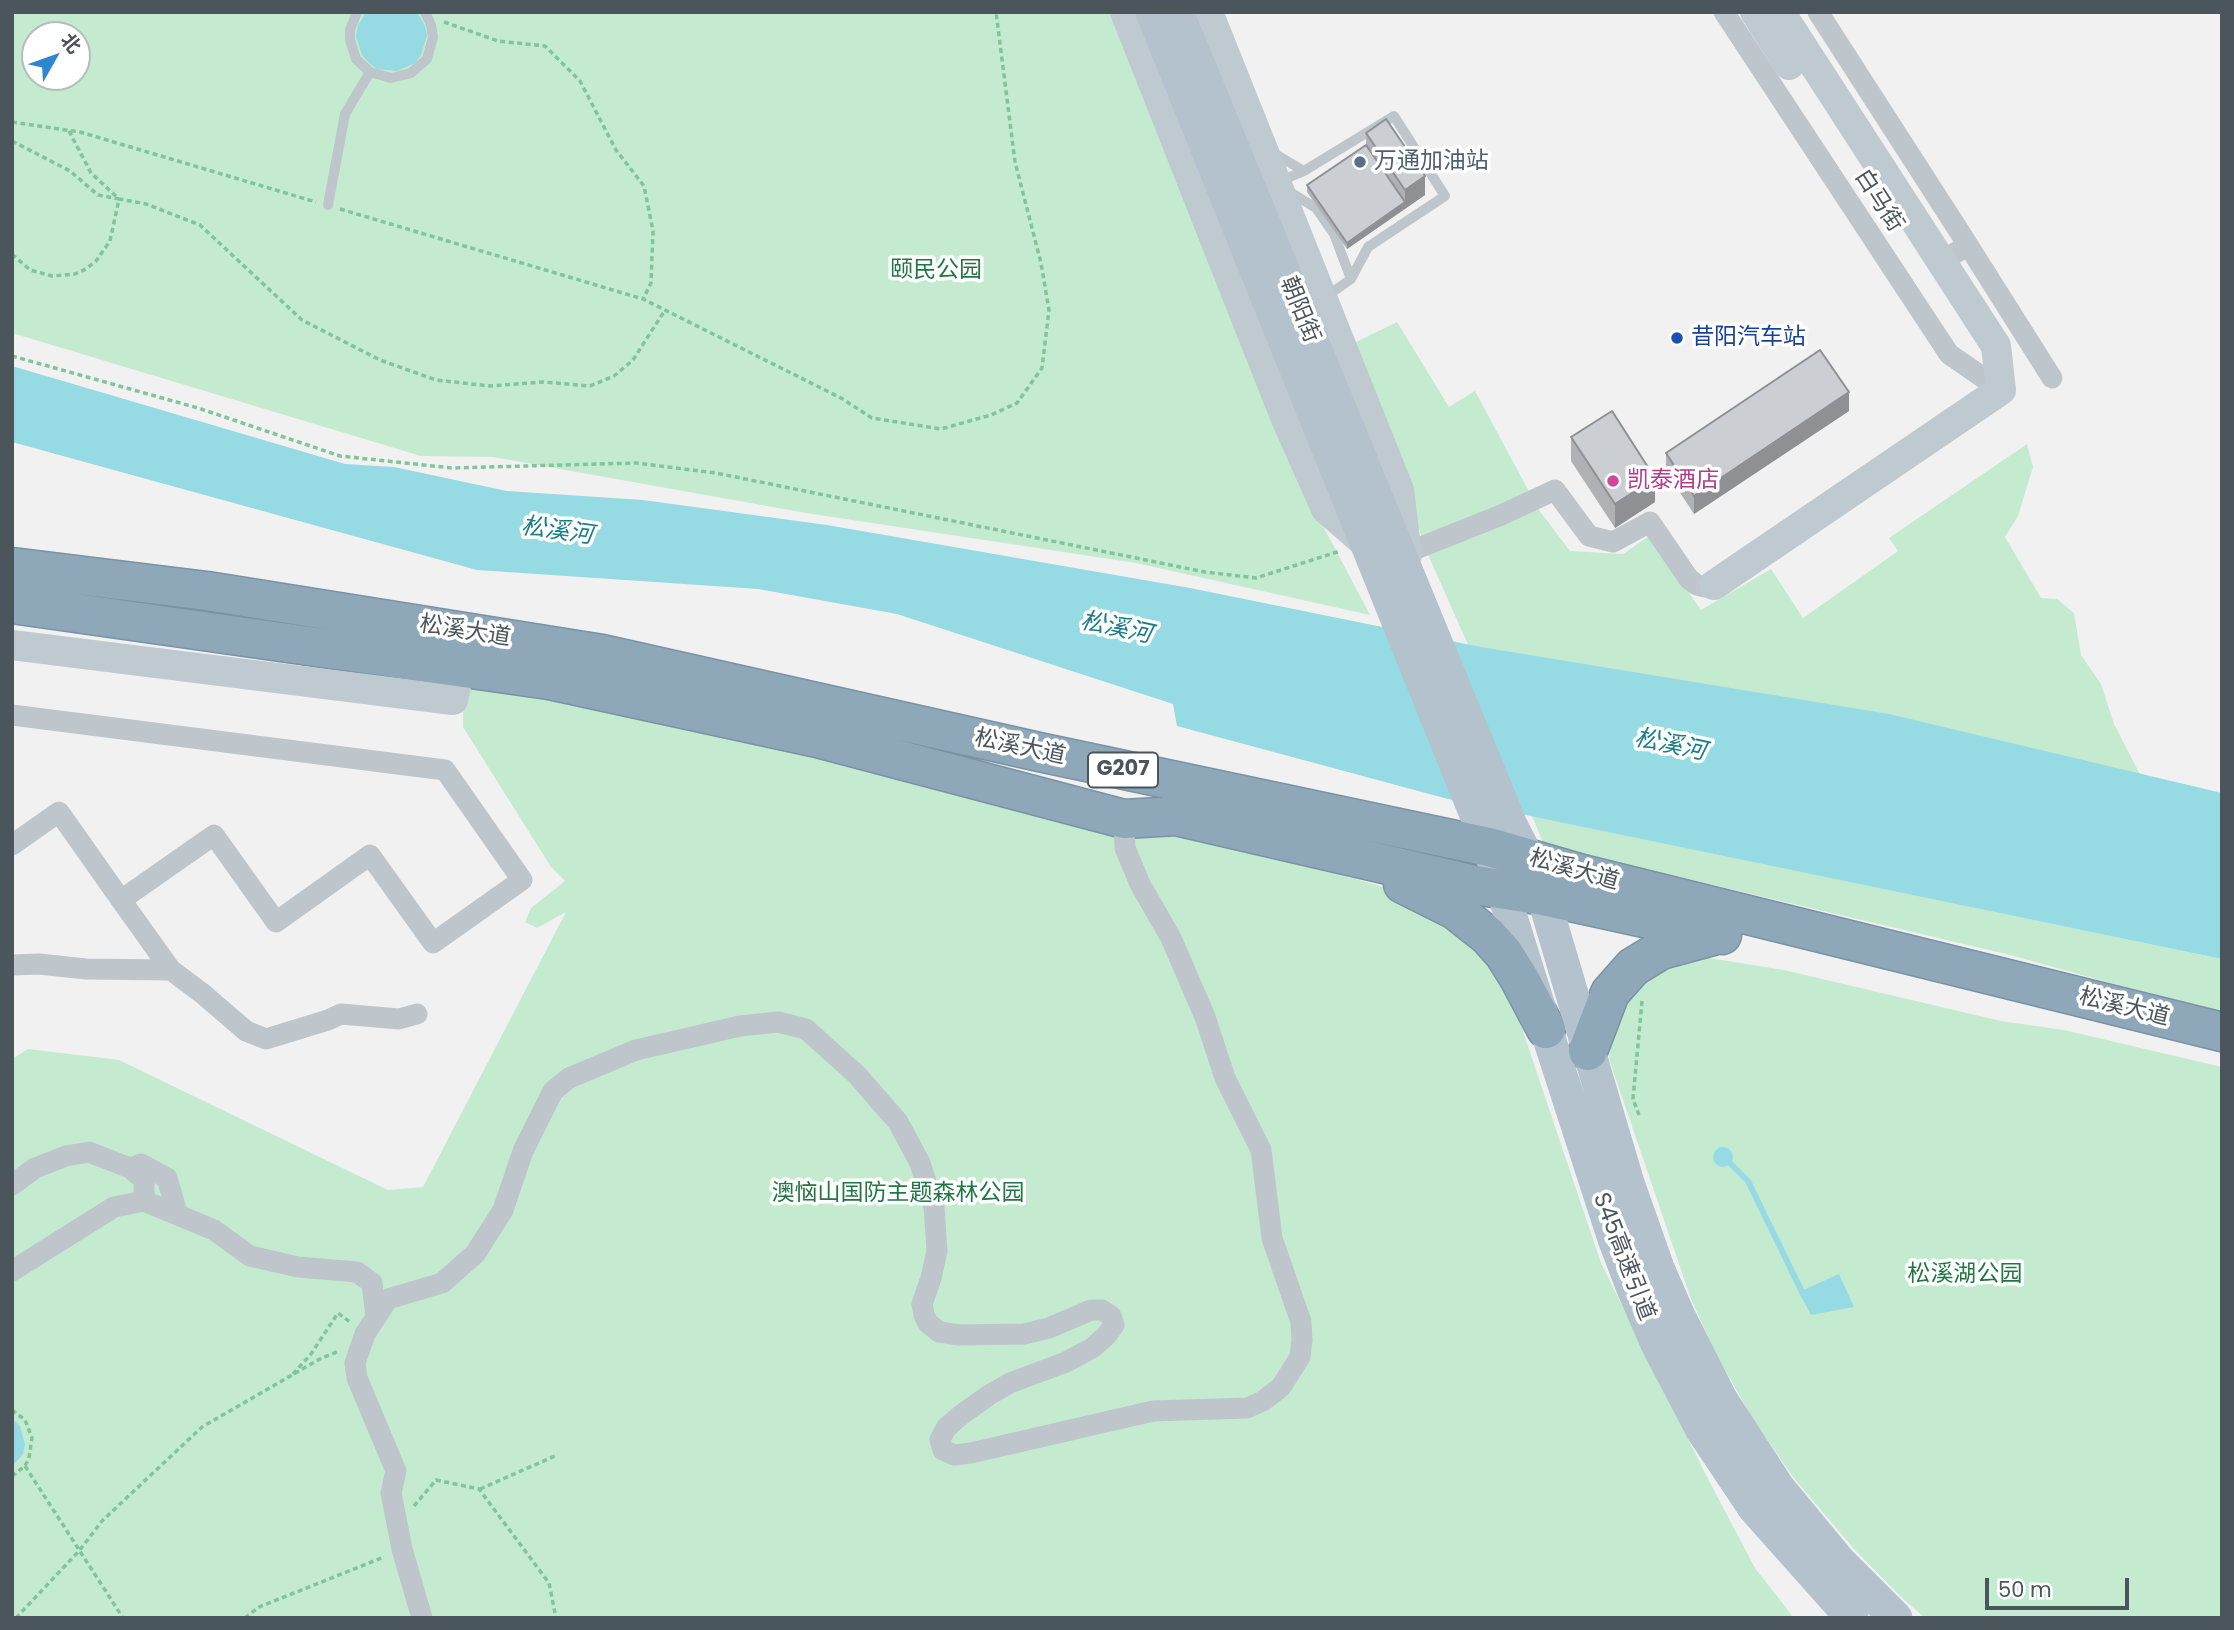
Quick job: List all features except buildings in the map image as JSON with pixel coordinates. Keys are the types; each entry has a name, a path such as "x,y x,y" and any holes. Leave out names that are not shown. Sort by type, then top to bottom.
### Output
{"highway":[{"name":"松溪大道","path":"12,567 207,592 603,653 1025,749 1502,836 1583,874 2222,1032"},
{"name":"松溪大道","path":"12,604 549,680 817,738 1124,819 1176,816 1502,891 1543,896 1720,935 2222,1056"},
{"path":"1331,852 1455,910 1479,927 1504,954 1546,1029"},
{"path":"1588,1051 1610,993 1633,967 1661,950 1720,935"}],"main road":[{"name":"朝阳街","path":"1152,12 1299,311 1406,561 1406,607"},
{"name":"朝阳街","path":"1177,12 1245,130 1365,543 1406,607"},
{"path":"1406,607 1502,836"},
{"name":"S45高速引道","path":"1502,836 1502,891 1614,1239 1647,1322 1702,1430 1754,1508 1852,1618"},
{"name":"S45高速引道","path":"1502,836 1543,896 1628,1183 1658,1268 1679,1316 1721,1399 1756,1456 1798,1514 1840,1562 1896,1618"}],"street":[{"path":"1125,12 1286,419 1326,509 1365,543"},
{"path":"1208,12 1245,130 1275,183 1299,311"},
{"path":"1406,561 1555,490 1589,536 1613,542 1650,522 1689,579 1705,587 1714,585 2001,390 1949,354 1724,12"},
{"name":"白马街","path":"1755,12 2001,390"},
{"name":"白马街","path":"1780,12 1996,346 2001,390"},
{"path":"1818,12 2052,378"},
{"path":"1941,262 1968,245"},
{"path":"12,645 453,700 460,667"},
{"path":"12,715 445,771 522,880 433,943 370,855 276,922 214,835 121,901"},
{"path":"12,845 59,812 171,970 246,1031 266,1039 341,1014 398,1019 416,1014"},
{"path":"422,1618 402,1549 391,1493 396,1471 357,1378 355,1363 371,1326 388,1299 442,1283 475,1254 503,1210 523,1151 552,1091 569,1078 636,1050 740,1026 778,1022 806,1029 858,1075 898,1122 920,1163 934,1207 937,1251 922,1304 928,1323 939,1332 959,1335 1024,1334 1049,1328 1091,1310 1102,1310 1111,1316 1114,1325 1092,1348 1066,1362 1010,1383 961,1415 946,1428 940,1440 943,1450 954,1455 971,1453 1153,1411 1247,1408 1263,1401 1281,1387 1300,1357 1301,1322 1272,1238 1261,1150 1224,1078 1205,1017 1171,938 1140,884 1125,848 1124,819"},
{"path":"12,965 171,970"},
{"path":"12,1185 35,1168 66,1156 89,1152 130,1168 144,1180 144,1201"},
{"path":"130,1168 141,1164 167,1178 177,1213"},
{"path":"12,1271 114,1207 144,1201 214,1230 250,1256 298,1267 357,1272 372,1283 371,1326"}],"lane":[{"path":"357,12 349,40 356,59 380,77 401,77 420,67 431,48 433,37 426,14"},
{"path":"328,205 345,114 370,72"},
{"path":"1275,183 1304,171 1394,116 1445,196 1368,247 1350,279 1299,311"},
{"path":"1245,130 1304,171"},
{"path":"1326,157 1334,169"},
{"path":"1275,183 1316,208 1334,234 1350,279"},
{"path":"1374,226 1382,238"}],"path":[{"path":"12,122 68,130 643,299 841,398 872,418 941,429 991,415 1017,403 1042,368 1049,310 1041,262 1015,162 996,12"},
{"path":"426,14 498,41 545,46 580,81 615,149 644,186 653,231 651,283 643,299"},
{"path":"68,130 91,173 120,199"},
{"path":"12,141 70,171 98,195 146,204 200,225 302,320 380,359 436,380 490,386 542,382 590,386 614,376 633,360 665,310"},
{"path":"12,254 30,270 52,276 75,274 86,269 96,261 110,242 120,199"},
{"path":"12,356 198,408 340,456 452,468 636,463 702,471 1205,572 1256,578 1365,543"},
{"path":"1639,1115 1633,1099 1642,998"},
{"path":"290,1377 311,1354 338,1313 371,1326"},
{"path":"16,1618 102,1521 202,1427 338,1350 355,1363"},
{"path":"12,1410 25,1420 32,1438 32,1449 25,1466 12,1476"},
{"path":"410,1511 436,1480 479,1489 555,1457"},
{"path":"25,1466 123,1618"},
{"path":"479,1489 549,1583 556,1618"},
{"path":"245,1618 259,1607 402,1549"}],"green space":[{"name":"颐民公园","path":"12,12 1113,12 1320,520 1370,615 1136,563 806,513 493,457 421,456 12,333"},
{"path":"1397,322 1449,407 1475,391 1539,510 1570,551 1623,554 1649,536 1701,610 1771,569 1803,618 1898,551 1889,538 2027,444 2033,467 2018,516 2005,537 2041,598 2057,599 2074,613 2081,655 2101,684 2114,724 2146,786 1476,663 1430,559 1352,344"},
{"name":"澳恼山国防主题森林公园","path":"463,662 1060,796 1398,891 1460,922 1504,975 1601,1263 1755,1568 1794,1618 12,1618 12,1059 28,1049 119,1060 388,1190 423,1187 566,912 537,928 525,922 531,908 565,881 551,867 463,727"},
{"path":"1532,816 2222,959 2222,1014 2010,955 1544,845"},
{"name":"松溪湖公园","path":"1690,955 1784,970 2001,1021 2064,1030 2222,1067 2222,1618 1925,1618 1854,1549 1793,1477 1753,1419 1717,1356 1691,1299 1609,1059 1612,1034 1632,987"}],"water":[{"path":"366,12 417,12 427,36 421,55 415,63 397,71 377,69 369,63 362,55 356,37 358,26"},
{"name":"松溪河","path":"12,366 345,464 394,467 507,491 643,500 827,525 1190,588 1481,647 1889,714 2222,793 2222,959 1448,799 1177,726 1173,704 897,614 758,589 477,570 12,442"},
{"path":"1723,1147 1730,1150 1733,1157 1730,1164 1723,1167 1716,1164 1713,1157 1716,1150"},
{"path":"1839,1274 1854,1307 1811,1315 1799,1292"},
{"path":"12,1418 20,1426 25,1444 23,1454 12,1467"}],"waterway":[{"path":"1731,1164 1748,1181 1804,1296"}],"place":[{"name":"万通加油站","path":"1360,162"},
{"name":"昔阳汽车站","path":"1677,338"},
{"name":"凯泰酒店","path":"1613,481"}]}
